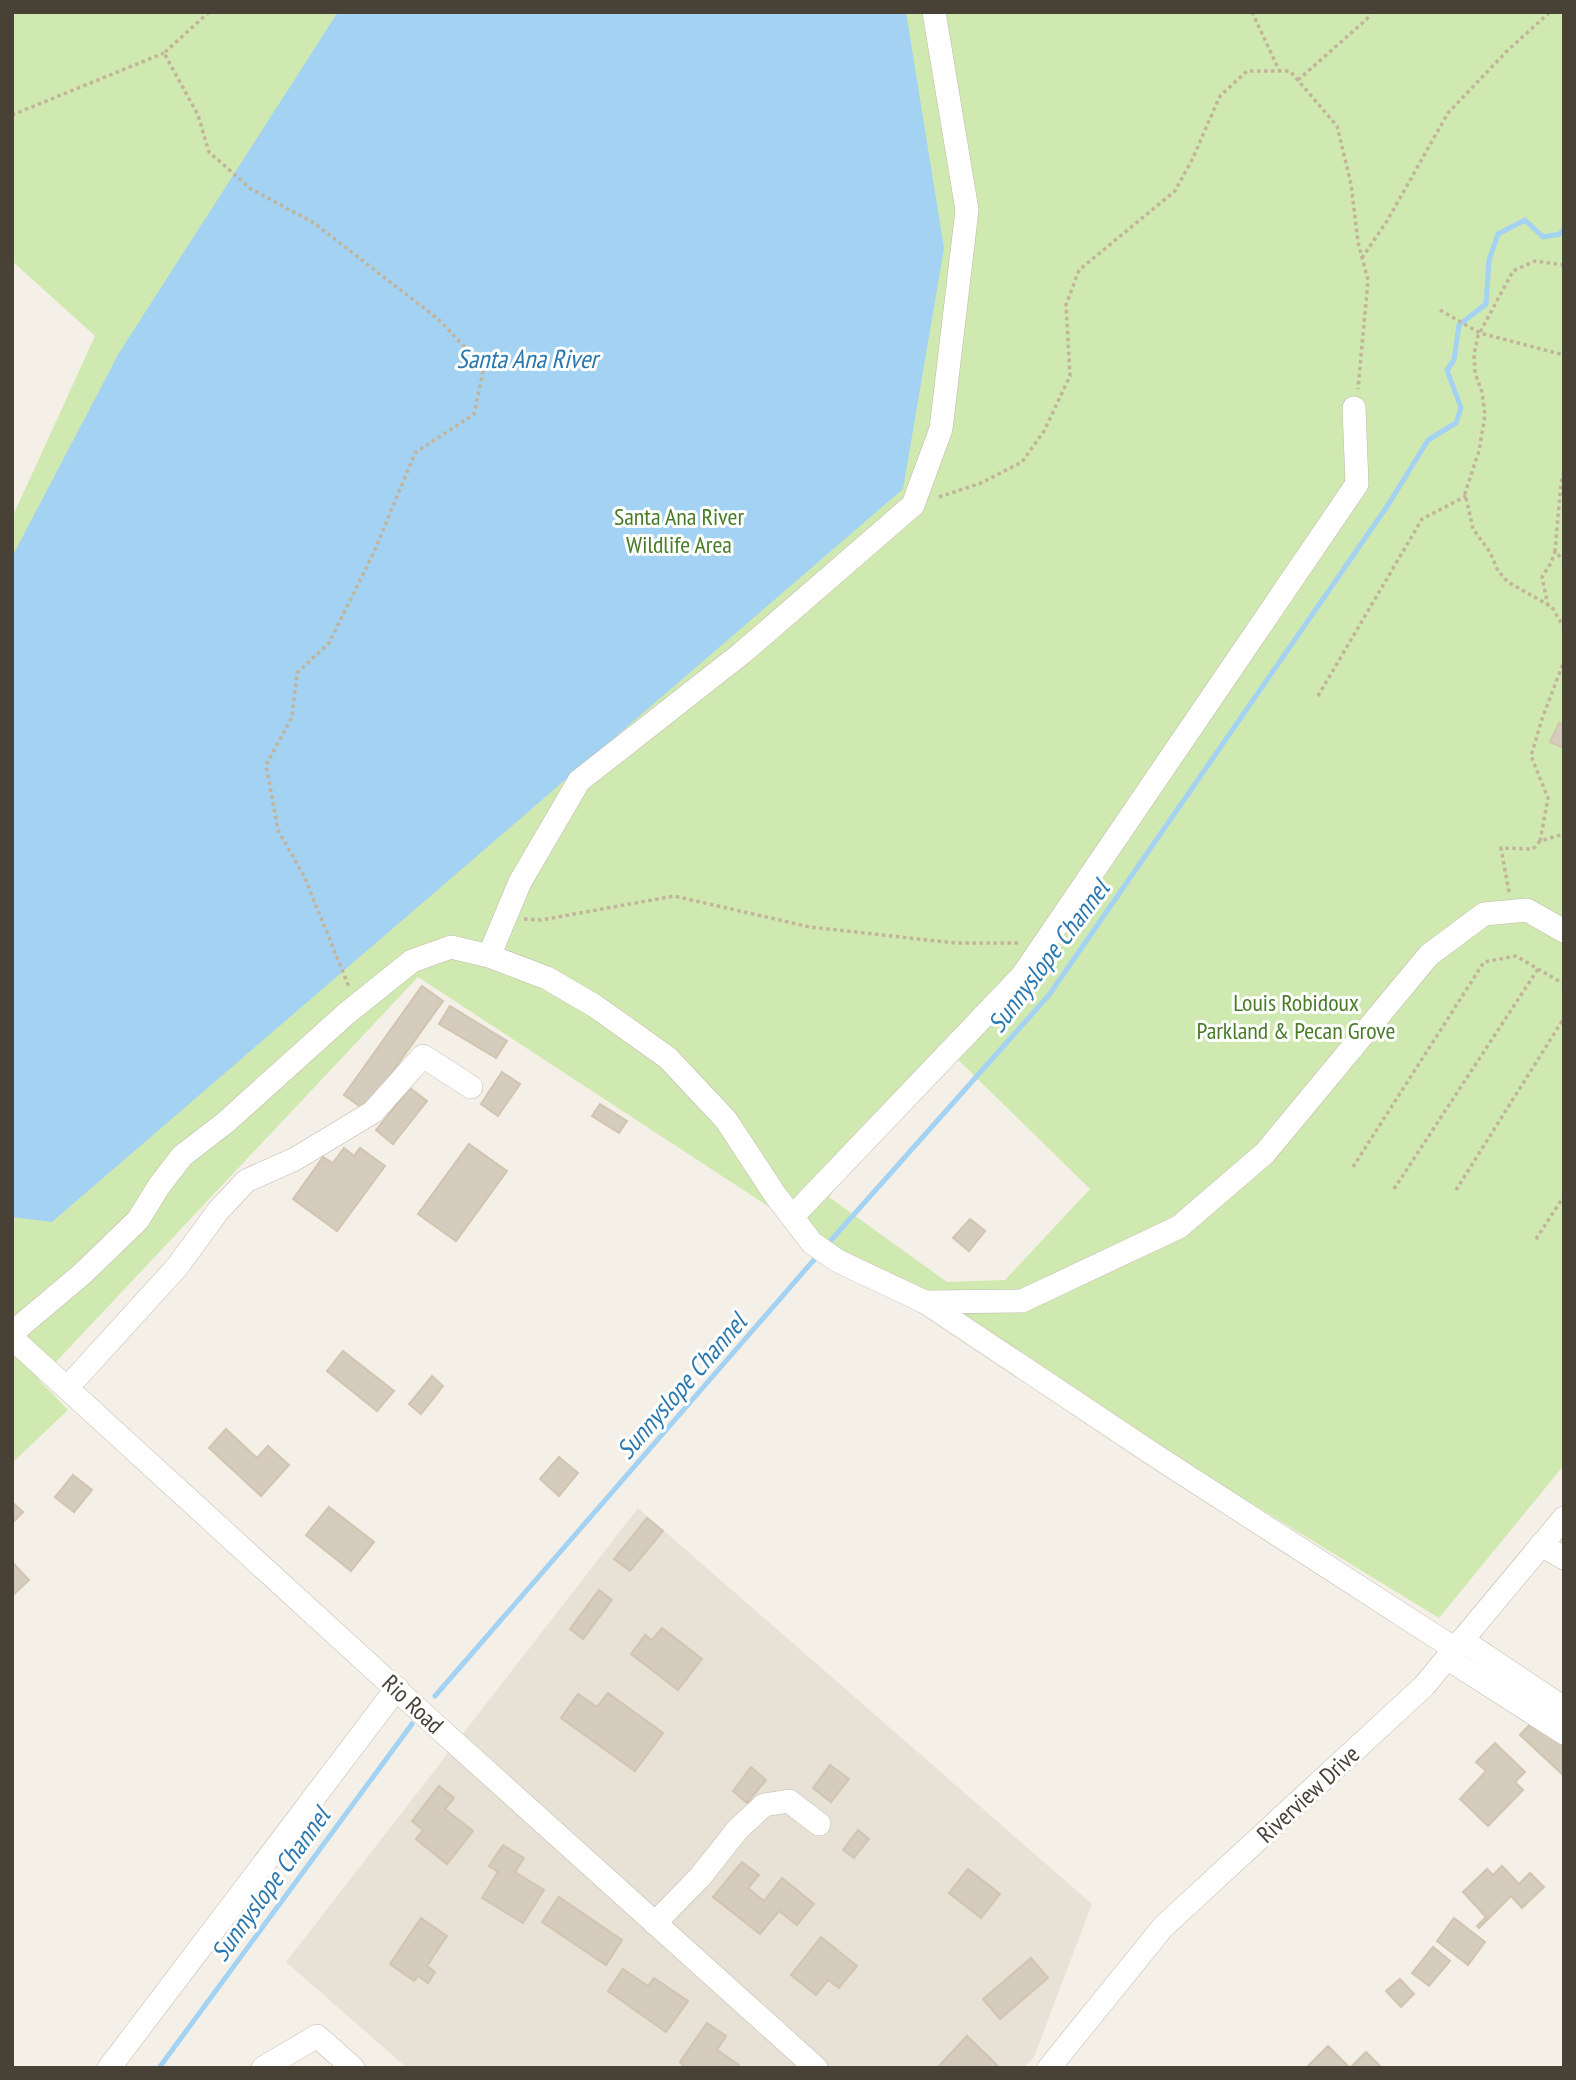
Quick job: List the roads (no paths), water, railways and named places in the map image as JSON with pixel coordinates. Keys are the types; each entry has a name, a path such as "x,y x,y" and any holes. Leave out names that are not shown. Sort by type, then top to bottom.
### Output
{"street":[{"path":"489,956 520,882 579,781 742,653 913,505 941,429 967,210 934,12"},
{"path":"792,1217 1022,976 1357,485 1354,408"},
{"path":"926,1303 1022,1301 1179,1227 1265,1153 1429,955 1484,914 1527,909 1564,932"},
{"path":"12,1336 82,1275 138,1220 182,1156 226,1122 356,1005 412,961 451,947 489,956 547,978 595,1006 668,1058 726,1120 812,1243 838,1261 926,1303 1159,1458 1455,1649 1564,1708"},
{"path":"67,1388 177,1267 218,1210 246,1181 295,1159 373,1112 423,1056 471,1087"},
{"name":"Rio Road","path":"12,1336 432,1722 816,2068"},
{"name":"Riverview Drive","path":"1049,2068 1163,1927 1424,1686 1564,1518"},
{"path":"1541,1545 1564,1558"},
{"path":"1455,1649 1564,1733"},
{"path":"109,2068 405,1695"},
{"path":"655,1923 699,1877 738,1829 764,1805 789,1801 819,1824"},
{"path":"263,2068 317,2036 353,2068"}],"water":[{"name":"Santa Ana River","path":"338,12 906,12 944,248 903,489 52,1222 12,1217 12,557 119,353"}],"waterway":[{"name":"Sunnyslope Channel","path":"825,1247 1049,995 1388,505 1428,440 1456,423 1461,408 1447,370 1454,360 1459,325 1486,304 1489,260 1498,234 1525,220 1543,237 1560,234 1564,229"},
{"name":"Sunnyslope Channel","path":"435,1696 819,1254"},
{"name":"Sunnyslope Channel","path":"159,2068 412,1724"}],"park label":[{"name":"Santa Ana River Wildlife Area","path":"679,530"},
{"name":"Louis Robidoux Parkland & Pecan Grove","path":"1296,1016"}]}
